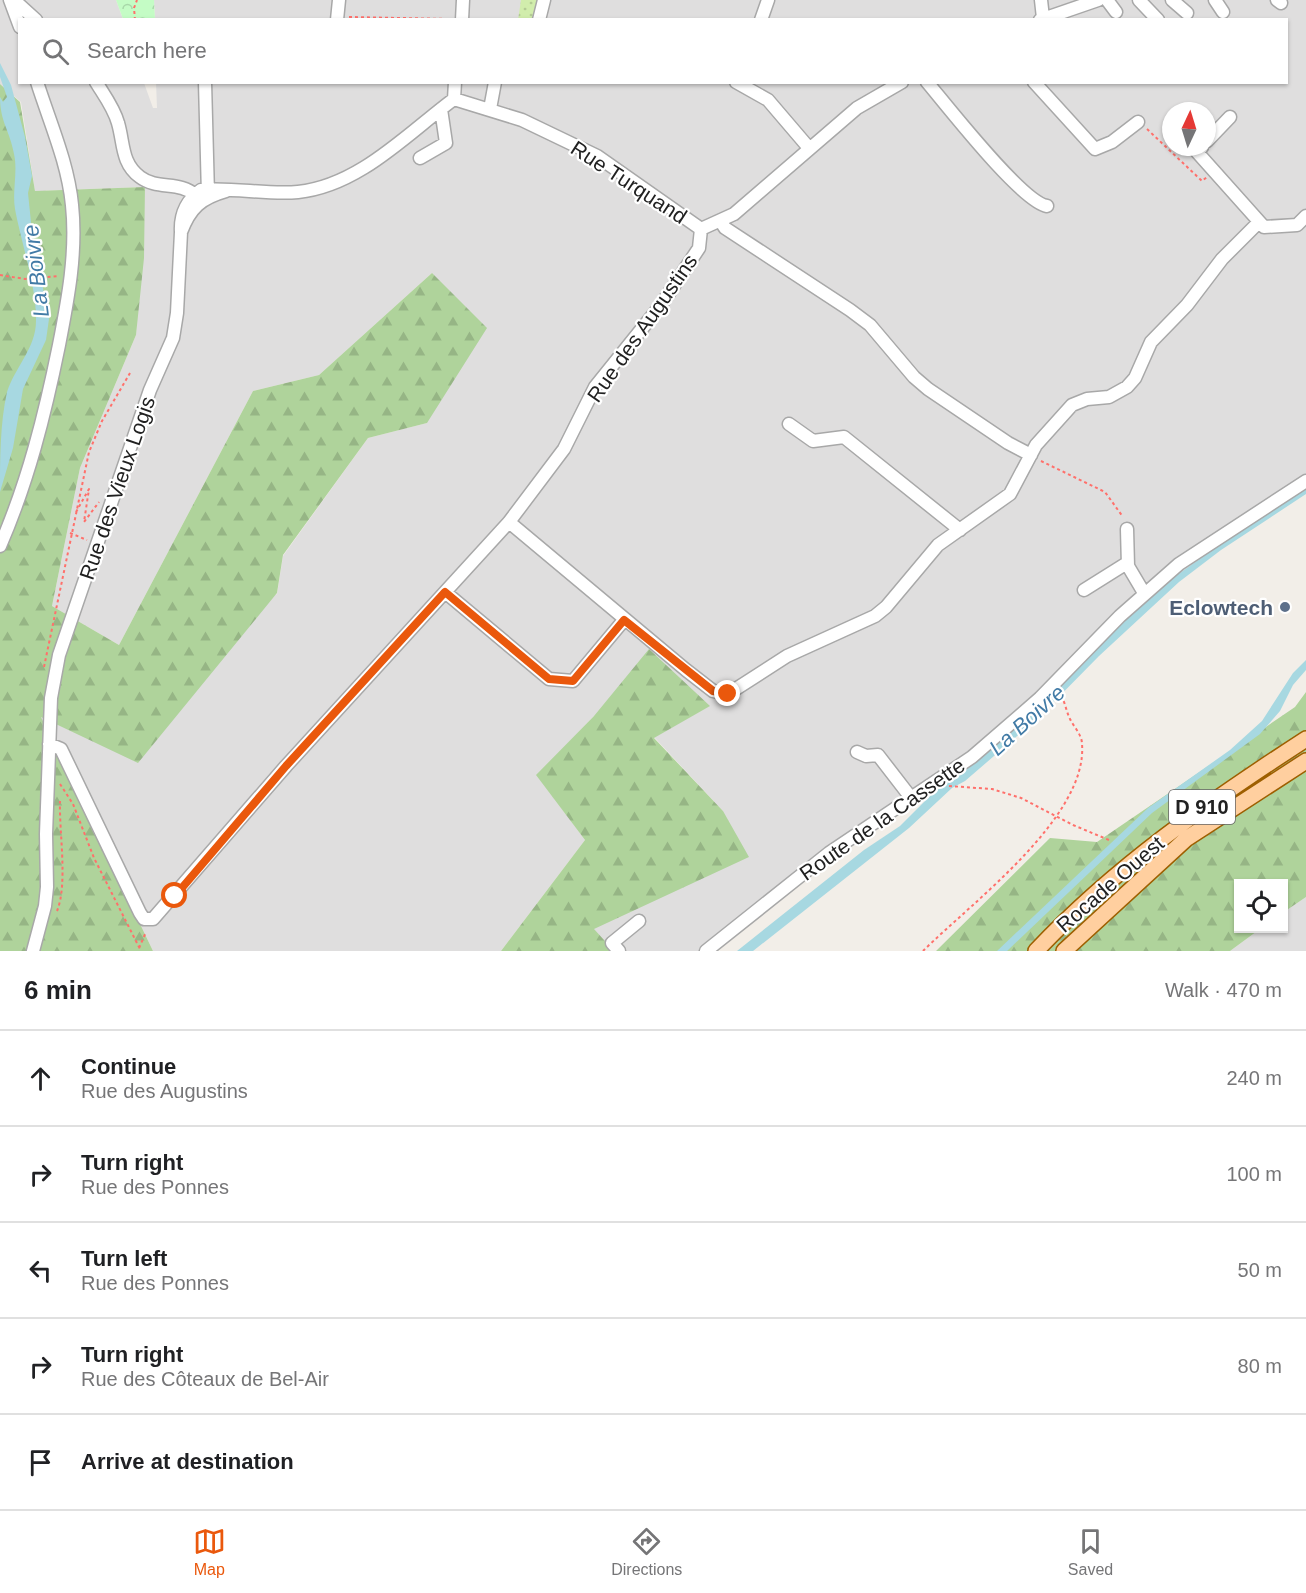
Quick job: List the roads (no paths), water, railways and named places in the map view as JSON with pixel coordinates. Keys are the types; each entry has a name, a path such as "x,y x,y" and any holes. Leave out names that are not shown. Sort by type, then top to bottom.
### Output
{"main road":[{"name":"Rocade Ouest","path":"1036,951 1078,909 1153,844 1227,790 1306,739"},
{"name":"Rocade Ouest","path":"1064,951 1186,839 1306,761"}],"street":[{"path":"12,0 34,18"},
{"path":"12,0 18,20"},
{"path":"337,18 339,0"},
{"path":"460,18 463,0"},
{"path":"540,18 544,0"},
{"path":"762,18 768,0"},
{"path":"1041,0 1042,18"},
{"path":"1045,18 1098,0"},
{"path":"1107,0 1116,12"},
{"path":"1139,0 1156,18"},
{"path":"1172,0 1187,14"},
{"path":"1215,0 1223,12"},
{"path":"0,546 19,502 49,395 62,329 74,240 67,173 38,84"},
{"path":"97,84 118,123 126,161 132,170 157,186 184,187 195,195 226,191 298,192 330,183 388,151 454,99 455,84"},
{"path":"204,84 208,193"},
{"path":"490,109 495,84"},
{"path":"740,84 768,100 809,148"},
{"path":"701,229 721,222 734,214 857,108 899,84"},
{"path":"929,84 1015,183 1032,200 1047,206"},
{"path":"1036,84 1095,149 1103,147 1138,122"},
{"name":"Rue Turquand","path":"454,99 522,120 597,156 701,229"},
{"path":"420,158 446,143 441,109"},
{"path":"1216,132 1230,117"},
{"path":"1200,156 1264,226 1297,225 1306,216"},
{"name":"Rue des Vieux Logis","path":"181,232 190,211 208,193"},
{"name":"Rue des Vieux Logis","path":"33,951 45,906 47,887 46,834 51,698 59,655 154,381 173,338 177,313 183,212 195,195"},
{"path":"721,222 725,228 870,325 928,389 1008,443 1031,455"},
{"path":"509,522 624,620 713,691 728,694 787,656 874,616 886,607 938,545 1010,494 1042,436 1072,405 1088,399 1109,396 1127,387 1135,378 1151,342 1187,305 1222,259 1259,222"},
{"name":"Rue des Augustins","path":"49,744 59,747 64,755 140,913 144,919 153,919 286,766 509,522 564,449 595,387 661,305 699,248 701,229"},
{"path":"789,424 813,441 844,437 960,530"},
{"name":"Route de la Cassette","path":"706,951 829,853 972,757 1011,725 1144,593 1179,564 1306,481"},
{"path":"1127,529 1127,562 1132,577 1144,593"},
{"path":"1084,590 1127,562"},
{"path":"445,592 549,679 561,682 573,681 624,620"},
{"path":"857,752 866,756 878,755 912,799"},
{"path":"619,951 612,943 639,921"}],"water":[{"name":"La Boivre","path":"0,63 11,85 25,137 32,176 28,193 32,232 49,319 46,340 23,389 13,448 0,492 0,454 7,392 33,340 36,308 15,209 14,154 0,106 0,97 3,102 7,97 0,77"},
{"name":"La Boivre","path":"1306,484 1306,494 1221,550 1179,582 1099,656 1037,719 965,781 952,788 909,828 753,951 737,951 864,850 900,826 937,789 988,752 1045,701 1107,637 1170,580"},
{"path":"1306,660 1306,670 1293,685 1280,711 1260,734 1152,813 1007,951 997,951 1148,808 1230,750 1262,721 1293,673"}],"place":[{"name":"Eclowtech","path":"1285,607"}]}
